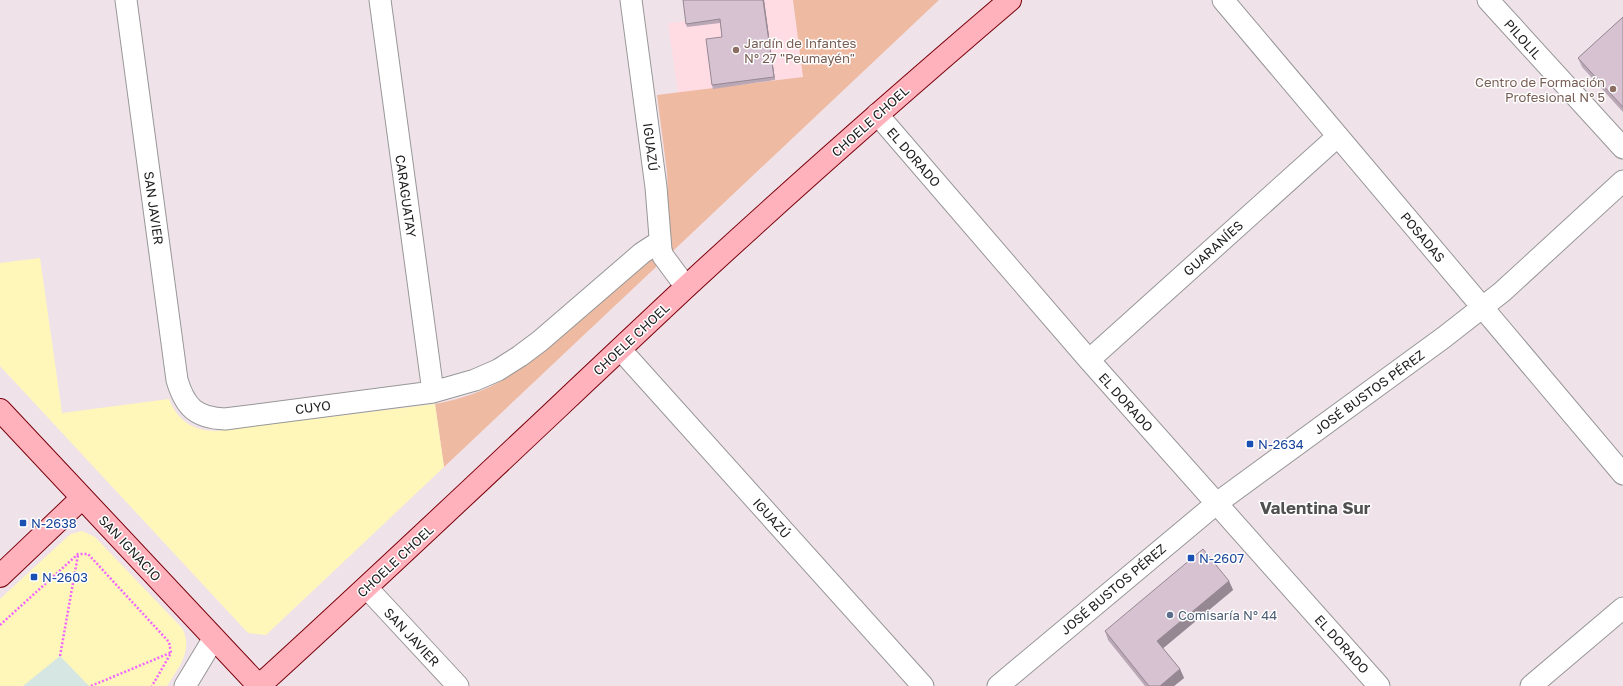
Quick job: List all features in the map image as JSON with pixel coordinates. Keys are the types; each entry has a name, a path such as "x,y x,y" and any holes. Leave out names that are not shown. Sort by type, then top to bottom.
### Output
{"street":[{"name":"SAN JAVIER","path":"126,0 177,380 186,402 194,411"},
{"name":"CARAGUATAY","path":"380,0 433,392"},
{"name":"IGUAZÚ","path":"632,0 656,187 659,242 663,256 686,287"},
{"name":"CHOELE CHOEL","path":"259,686 367,588 686,287 877,114 1010,0"},
{"name":"POSADAS","path":"1223,0 1623,474"},
{"name":"PILOLIL","path":"1488,0 1623,148"},
{"name":"EL DORADO","path":"877,114 1088,360 1379,686"},
{"name":"GUARANÍES","path":"1088,360 1338,136"},
{"name":"JOSÉ BUSTOS PÉREZ","path":"998,686 1216,503 1443,338 1482,307 1517,278 1623,181"},
{"path":"433,392 476,380 498,370 520,356 648,248 659,242"},
{"name":"IGUAZÚ","path":"620,349 923,686"},
{"name":"CUYO","path":"194,411 203,416 225,419 433,392"},
{"name":"SAN IGNACIO","path":"0,410 259,686"},
{"path":"0,576 82,498"},
{"name":"SAN JAVIER","path":"367,588 458,686"},
{"path":"1531,686 1623,608"},
{"path":"185,686 214,638"}],"path":[{"path":"0,625 78,554 88,554 169,642 171,653 152,686"},
{"path":"60,656 78,554"},
{"path":"91,686 171,653"}],"shaded area":[{"name":"Jardín de Infantes N° 27 \"Peumayén\"","path":"684,0 793,0 803,77 678,93 668,23 686,21"},
{"path":"793,0 939,0 444,467 435,404 473,394 508,377 643,261 664,219 668,197 667,172 657,95 803,77"},
{"path":"40,258 62,413 169,399 176,413 187,423 200,429 216,431 435,404 444,467 266,635 248,633 0,366 0,263"},
{"path":"82,531 95,537 182,628 185,636 185,651 180,666 167,686 0,686 0,599 67,537 71,534"},
{"path":"60,656 89,686 23,686"}],"building":[{"path":"683,0 763,0 774,77 712,85 706,39 722,37 720,19 686,24"},
{"name":"Centro de Formación Profesional N° 5","path":"1623,17 1623,107 1578,58"},
{"name":"Comisaría N° 44","path":"1203,549 1229,581 1157,641 1180,669 1160,686 1149,686 1105,631"}],"place":[{"name":"Jardín de Infantes N° 27 \"Peumayén\"","path":"736,50"},
{"name":"Centro de Formación Profesional N° 5","path":"1613,89"},
{"name":"N-2634","path":"1250,444"},
{"name":"N-2638","path":"23,523"},
{"name":"N-2607","path":"1191,558"},
{"name":"N-2603","path":"34,577"},
{"name":"Comisaría N° 44","path":"1170,615"}],"district":[{"name":"Valentina Sur","path":"1315,507"}]}
